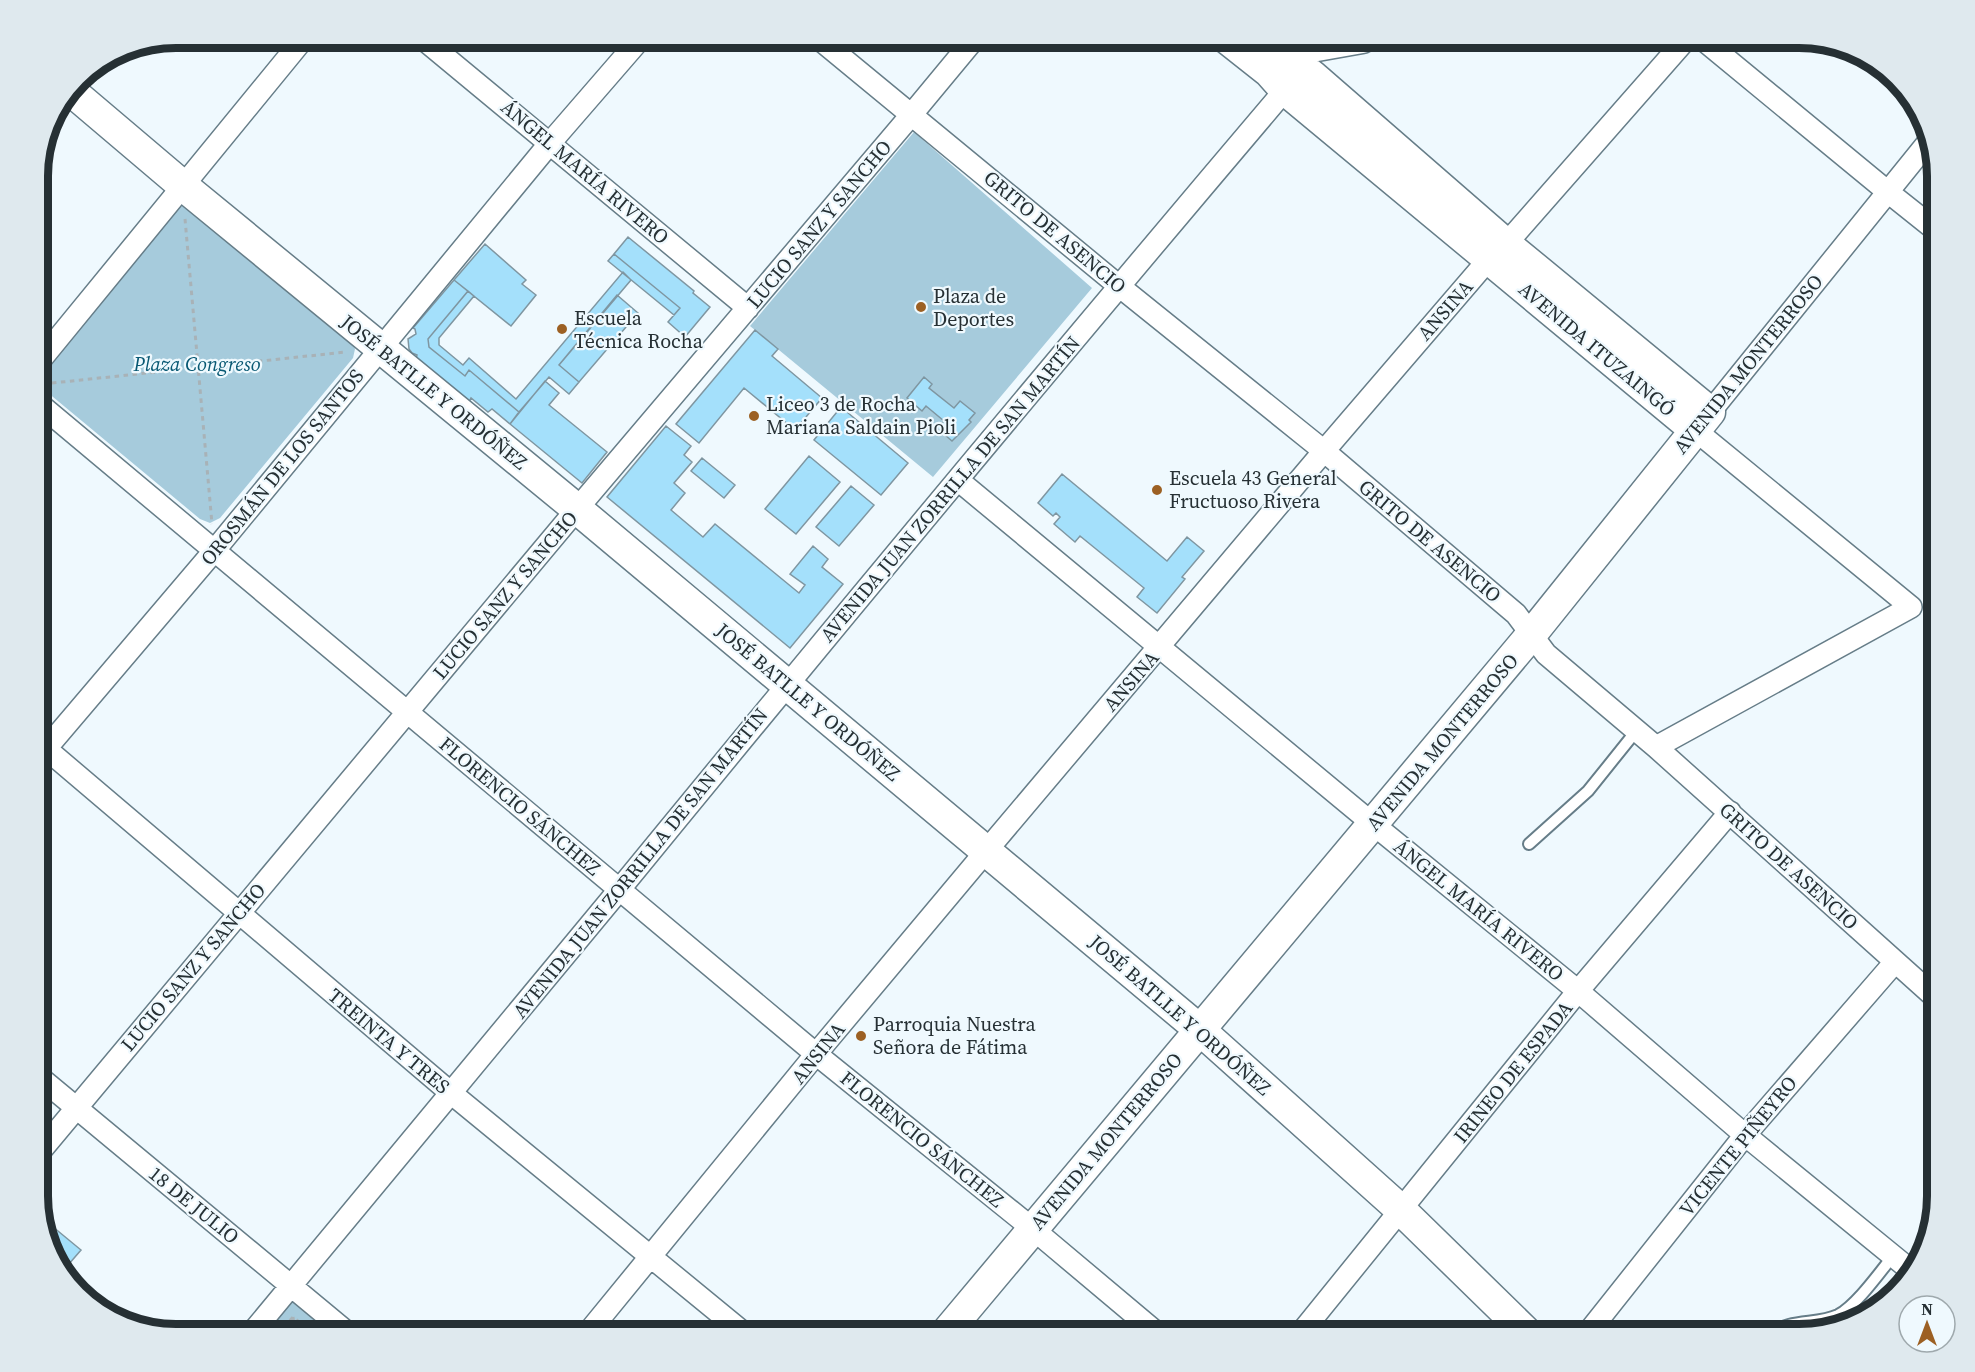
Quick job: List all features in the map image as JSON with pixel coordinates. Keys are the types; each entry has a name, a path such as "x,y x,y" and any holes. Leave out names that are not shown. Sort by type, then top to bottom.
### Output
{"street":[{"path":"48,351 296,48"},
{"name":"ÁNGEL MARÍA RIVERO","path":"434,48 748,308"},
{"name":"OROSMÁN DE LOS SANTOS","path":"48,741 214,551 550,143 632,48"},
{"name":"GRITO DE ASENCIO","path":"830,48 1119,286 1324,451 1516,614 1546,654 1637,730 1927,990"},
{"name":"LUCIO SANZ Y SANCHO","path":"48,1142 577,509 967,48"},
{"name":"AVENIDA ITUZAINGÓ","path":"1246,48 1276,63 1497,252 1702,421 1911,607 1656,747"},
{"path":"1276,63 1327,48"},
{"path":"1276,63 1302,87 1349,48"},
{"name":"ANSINA","path":"596,1324 816,1054 1324,451 1678,48"},
{"path":"1713,48 1927,223"},
{"name":"AVENIDA JUAN ZORRILLA DE SAN MARTÍN","path":"260,1324 786,684 1119,286 1276,63"},
{"name":"AVENIDA ITUZAINGÓ","path":"1314,77 1497,252"},
{"name":"JOSÉ BATLLE Y ORDÓÑEZ","path":"76,95 987,850 1200,1030 1401,1210 1517,1324"},
{"name":"AVENIDA MONTERROSO","path":"954,1324 1532,635 1924,147"},
{"name":"FLORENCIO SÁNCHEZ","path":"48,411 816,1054 1033,1229 1145,1324"},
{"name":"ÁNGEL MARÍA RIVERO","path":"958,480 1578,991 1745,1135 1906,1266"},
{"name":"TREINTA Y TRES","path":"48,757 732,1324"},
{"name":"IRINEO DE ESPADA","path":"1309,1324 1578,991 1730,812"},
{"name":"VICENTE PIÑEYRO","path":"1596,1324 1745,1135 1895,962"},
{"name":"18 DE JULIO","path":"48,1084 336,1324"}],"lane":[{"path":"1529,844 1588,791 1637,730"},
{"path":"1792,1324 1817,1321 1840,1314 1860,1295 1893,1256"}],"path":[{"path":"185,219 214,551"},
{"path":"48,384 346,352"},
{"path":"287,1324 293,1317 301,1324"}],"green space":[{"name":"Plaza de Deportes","path":"914,132 1092,288 933,477 750,326"},
{"name":"Plaza Congreso","path":"182,206 190,208 352,342 355,349 353,358 220,518 210,523 200,519 48,393 48,361 176,210"},
{"path":"292,1298 323,1324 270,1324"}],"building":[{"path":"628,237 710,307 685,337 668,322 680,308 614,254"},
{"path":"485,244 526,280 522,284 536,295 511,326 454,280"},
{"path":"614,254 680,308 674,315 608,261"},
{"path":"623,272 631,280 559,365 579,382 569,394 549,377 519,412 469,370 465,376 429,347 428,339 468,291 474,296 439,338 439,345 463,365 469,358 516,399"},
{"path":"454,280 468,291 428,339 429,347 465,376 469,370 519,412 510,424 492,409 488,412 471,398 469,402 416,359 417,355 409,349 408,339 416,334 413,328"},
{"path":"617,295 638,313 579,382 559,365"},
{"path":"755,330 778,349 772,356 822,398 795,430 744,388 699,443 676,424"},
{"path":"924,377 932,384 929,388 954,408 960,401 975,413 969,420 971,422 952,441 937,428 944,421 926,406 922,411 907,398"},
{"path":"545,381 559,393 549,405 607,452 582,483 510,424"},
{"path":"841,407 908,463 881,495 814,440"},
{"path":"666,426 691,446 684,455 692,462 674,483 685,493 671,510 703,537 715,524 799,593 805,585 790,574 813,546 828,559 822,567 843,584 790,648 607,497"},
{"path":"809,456 840,482 796,534 765,509"},
{"path":"702,458 735,485 724,498 691,471"},
{"path":"1062,474 1167,561 1187,537 1204,551 1182,577 1185,579 1157,613 1137,597 1144,588 1080,536 1075,542 1054,524 1060,517 1056,513 1053,516 1038,503"},
{"path":"851,486 874,505 839,546 816,527"},
{"path":"51,1225 81,1250 68,1265"}],"place":[{"name":"Plaza de Deportes","path":"921,307"},
{"name":"Escuela Técnica Rocha","path":"562,329"},
{"name":"Liceo 3 de Rocha Mariana Saldain Pioli","path":"754,416"},
{"name":"Escuela 43 General Fructuoso Rivera","path":"1157,490"},
{"name":"Parroquia Nuestra Señora de Fátima","path":"861,1036"}]}
